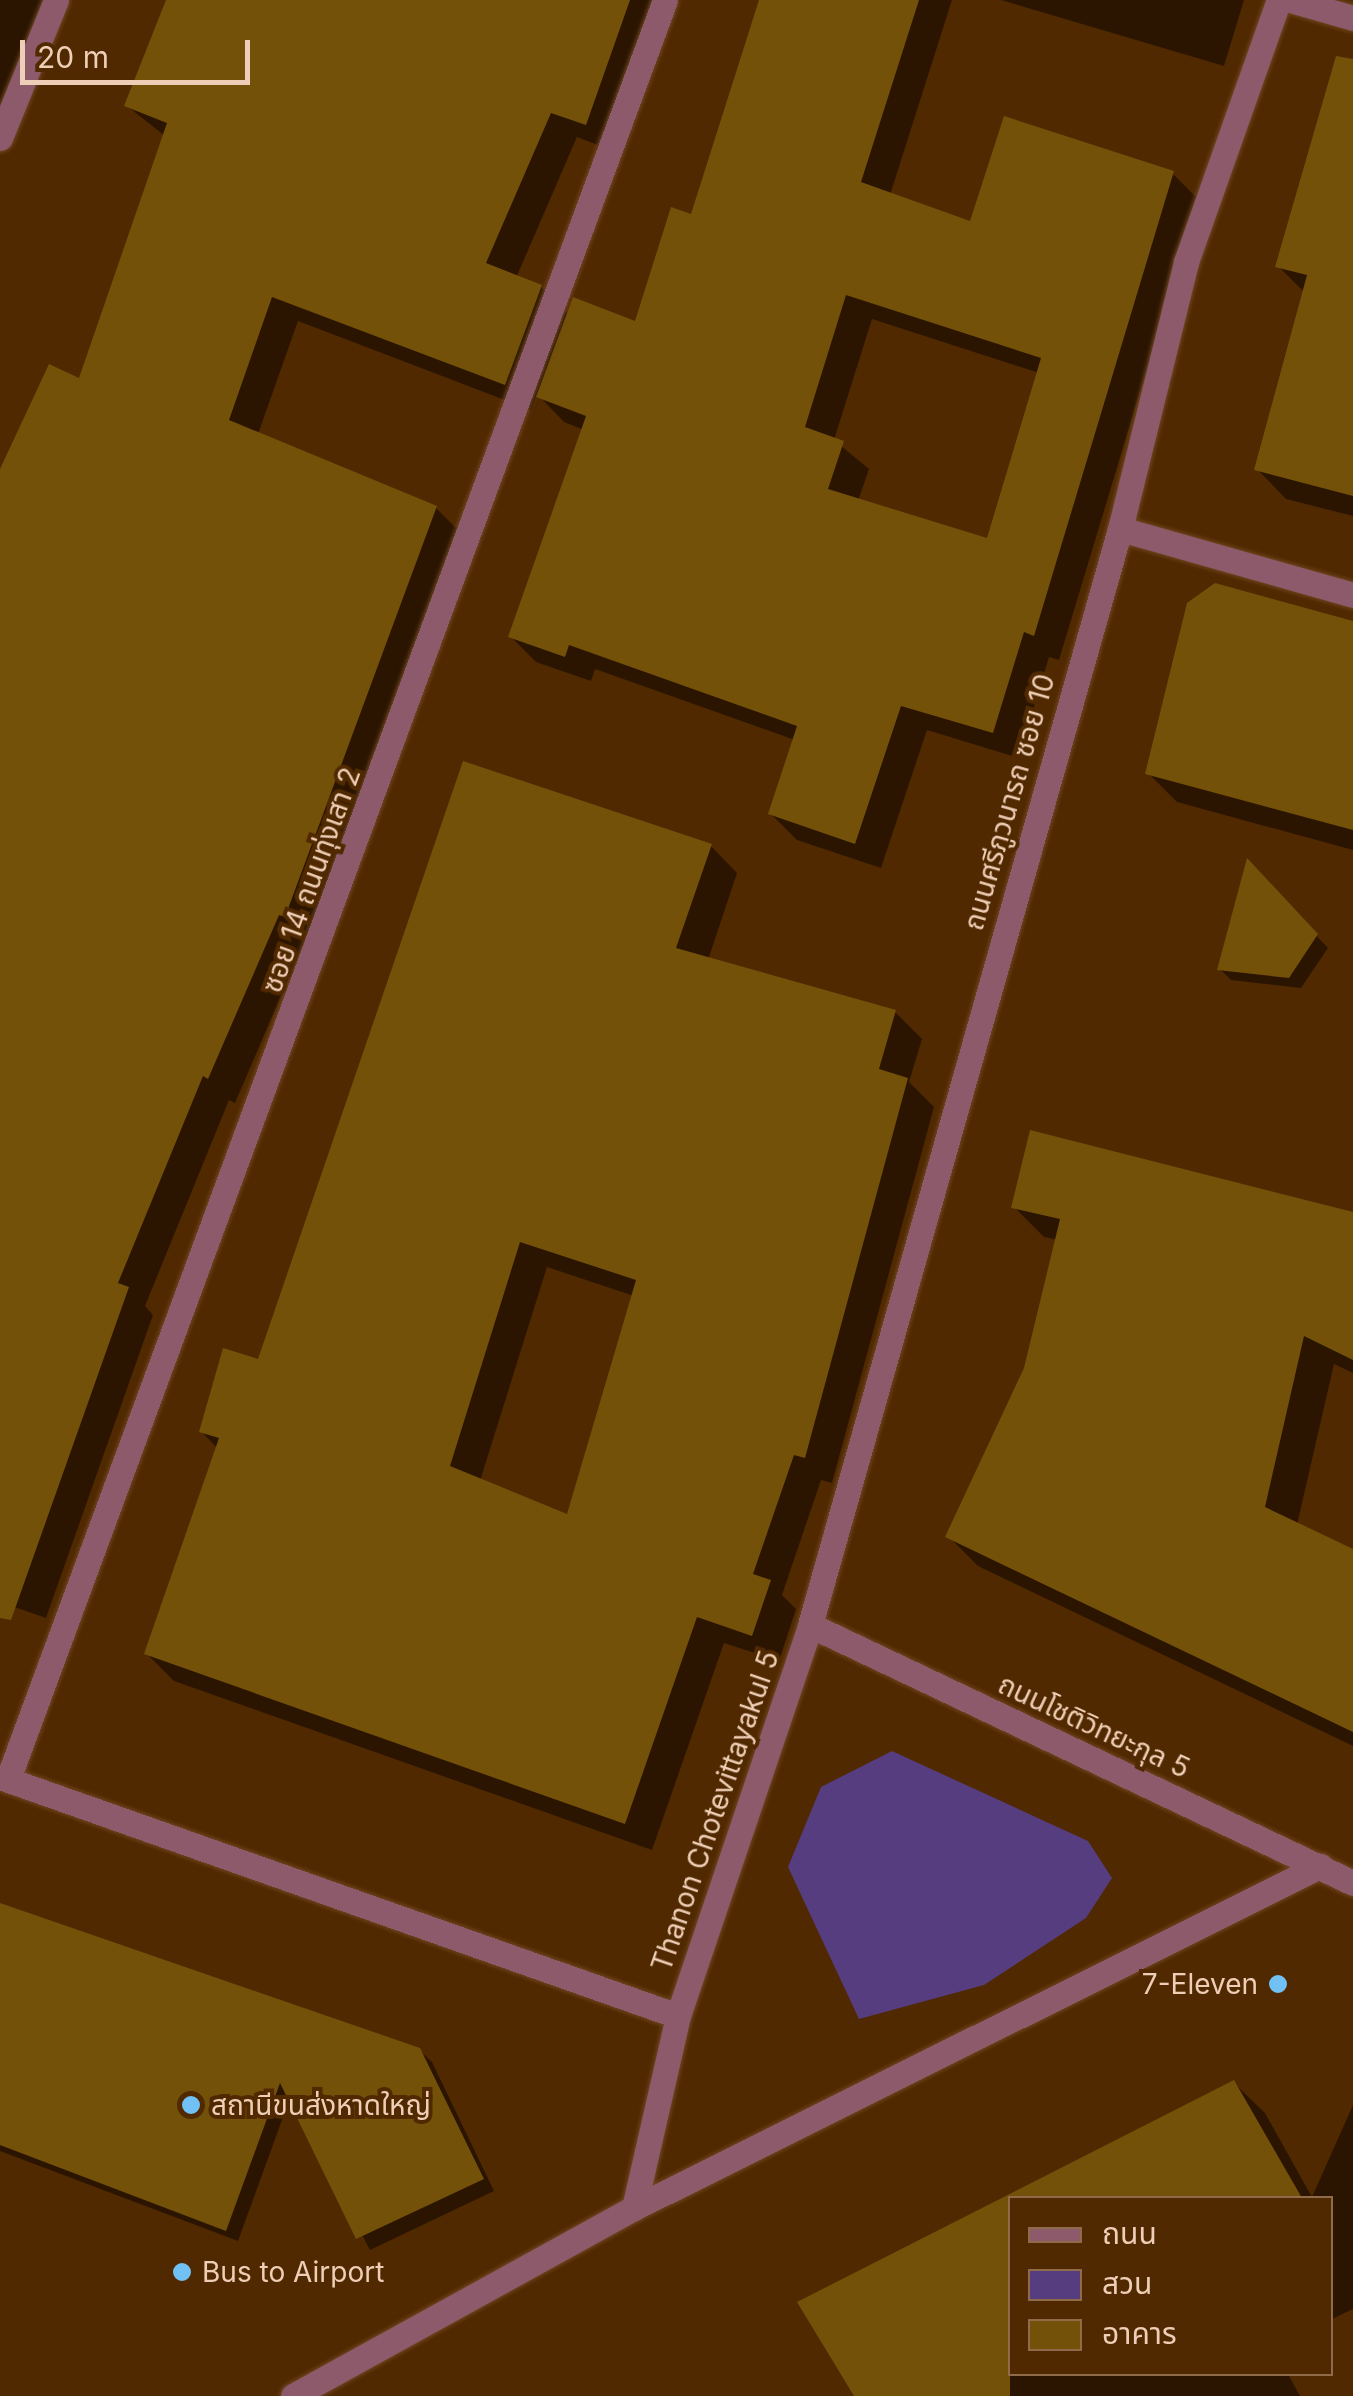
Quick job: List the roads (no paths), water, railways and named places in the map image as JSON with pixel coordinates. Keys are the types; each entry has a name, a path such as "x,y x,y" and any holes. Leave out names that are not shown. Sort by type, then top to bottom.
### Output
{"street":[{"path":"0,138 56,0"},
{"name":"ซอย 14 ถนนทุ่งเสา 2","path":"4,1778 665,0"},
{"name":"ถนนศรีภูวนารถ ซอย 10","path":"810,1625 1120,530 1186,262 1279,0"},
{"path":"1290,0 1353,18"},
{"path":"1120,530 1353,595"},
{"name":"ถนนโชติวิทยะกุล 5","path":"810,1625 1353,1882"},
{"name":"Thanon Chotevittayakul 5","path":"634,2208 678,2016 810,1625"},
{"path":"4,1778 678,2016"},
{"path":"293,2396 634,2208 1320,1866"}],"place":[{"name":"7-Eleven","path":"1278,1984"},
{"name":"สถานีขนส่งหาดใหญ่","path":"191,2105"},
{"name":"Bus to Airport","path":"182,2272"}]}
